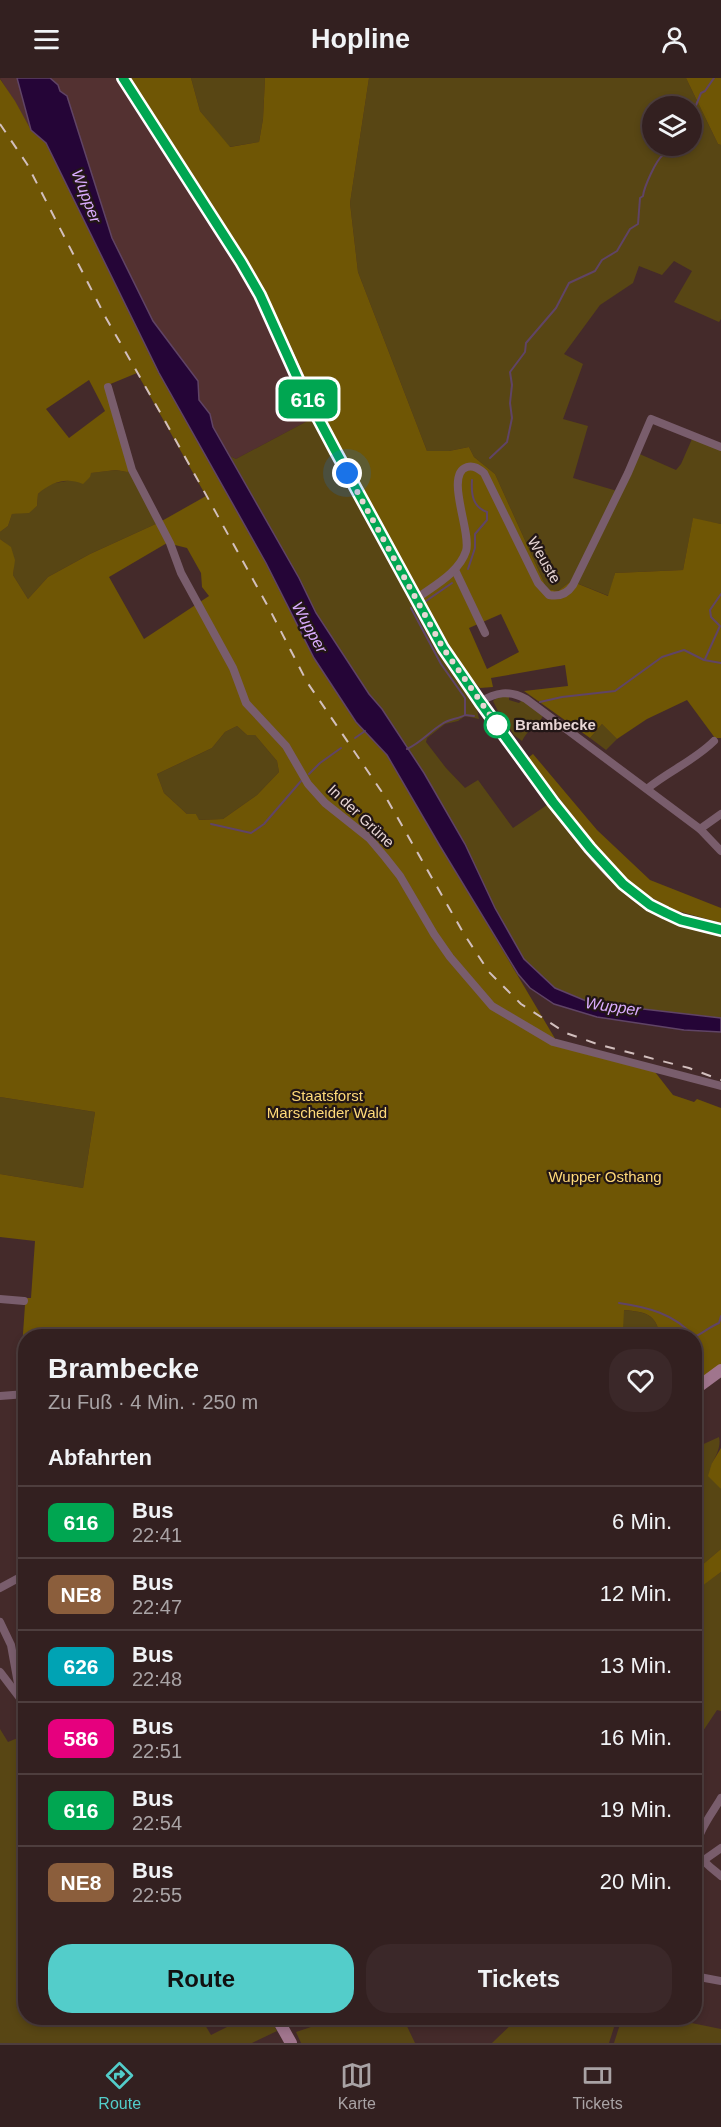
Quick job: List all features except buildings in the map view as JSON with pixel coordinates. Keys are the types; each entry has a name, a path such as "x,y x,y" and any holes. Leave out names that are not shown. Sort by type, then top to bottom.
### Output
{"main road":[{"path":"123,78 160,140 241,262 260,295 314,411 443,648 480,702 582,839 623,884 650,905 666,913 681,920 721,930"},
{"path":"702,1384 721,1370"},
{"path":"281,2025 291,2043"}],"street":[{"name":"In der Grüne","path":"108,387 132,470 170,543 181,573 233,668 246,703 286,746 308,784 325,803 369,838 385,856 400,876 445,950 492,1006 553,1042 721,1086"},
{"name":"Weuste","path":"416,599 455,570 467,550 468,540 457,486 458,476 468,467 478,468 484,473 538,584 549,595 559,596 569,591 573,585 628,473 651,419 721,447"},
{"path":"455,570 485,633"},
{"path":"480,702 491,695 517,694 648,788 700,829 721,851"},
{"path":"648,788 714,741"},
{"path":"700,829 721,814"},
{"path":"0,1299 24,1301"},
{"path":"0,1396 18,1395"},
{"path":"0,1588 18,1579"},
{"path":"0,1622 11,1645 18,1679"},
{"path":"0,1672 18,1696"},
{"path":"702,1834 721,1798"},
{"path":"704,1861 721,1848"},
{"path":"702,1859 721,1876"},
{"path":"702,1977 721,1981"}],"shaded area":[{"path":"0,78 118,78 247,281 313,418 236,459 230,456 213,427 210,414 199,400 198,381 153,321 112,238 69,103 31,130"},
{"path":"191,78 265,78 263,119 259,142 229,147 200,111"},
{"path":"369,78 686,78 695,96 642,96 642,156 702,156 702,111 718,144 721,145 721,319 719,322 674,302 692,271 674,261 662,275 639,266 633,283 600,305 564,354 583,364 563,419 588,426 573,478 617,491 635,452 676,470 692,439 721,443 721,524 693,519 683,570 615,573 609,596 571,581 558,591 547,589 495,474 474,457 469,447 449,451 427,451 358,272 350,203"},
{"path":"313,418 475,700 479,719 465,716 458,721 445,724 427,738 426,742 465,788 478,780 513,828 547,805 604,873 632,897 721,934 721,1018 591,1003 555,988 524,959 495,908 465,844 424,773 316,613 299,578 230,456 236,459"},
{"path":"116,470 127,472 133,470 160,522 90,554 48,577 28,599 13,575 14,559 11,550 0,539 0,532 8,526 12,514 29,512 37,506 38,494 49,484 90,477 90,473"},
{"path":"498,697 509,697 509,700 519,703 522,700 543,716 522,741 514,735 498,711 493,701"},
{"path":"602,724 617,739 606,750 590,738"},
{"path":"237,726 247,735 255,735 277,761 279,772 257,795 223,819 198,820 196,814 187,814 164,793 157,774 212,748 225,732"},
{"path":"0,1097 95,1112 83,1188 0,1174"},
{"path":"623,1310 648,1315 658,1329 623,1329"},
{"path":"719,1437 718,1450 712,1463 721,1489 721,1549 702,1565 702,1445"},
{"path":"721,1572 721,1711 717,1710 702,1732 702,1585"},
{"path":"0,1729 8,1742 18,1738 18,2025 205,2025 211,2035 231,2025 274,2025 277,2031 252,2043 0,2043"},
{"path":"317,2025 406,2025 415,2043 301,2043 296,2032"},
{"path":"511,2025 615,2025 609,2043 492,2043"},
{"path":"620,2025 701,2025 721,2029 721,2043 614,2043"}],"green space":[{"path":"130,78 191,78 200,111 230,147 259,142 263,119 265,78 369,78 350,203 358,272 427,451 449,451 469,447 474,457 495,474 547,589 558,591 571,581 608,596 615,573 683,570 693,518 721,524 721,738 715,738 687,700 647,719 617,739 602,724 590,738 524,691 568,686 565,665 491,678 493,687 480,688 464,671 447,646 306,384","holes":["501,614 519,652 487,669 469,628"]},
{"path":"686,78 721,78 721,145 718,144 702,111 702,96 695,96"},
{"name":"Staatsforst Marscheider Wald","path":"0,79 31,130 46,143 159,373 266,563 314,658 356,722 387,755 560,1047 655,1072 673,1095 694,1102 697,1099 721,1108 721,1364 702,1378 702,1329 658,1329 648,1315 624,1310 623,1329 23,1329 25,1305 27,1298 31,1298 35,1241 0,1237 0,1174 83,1188 95,1112 0,1097 0,539 11,547 15,560 13,575 28,599 48,577 90,554 160,522 206,496 137,373 108,385 133,470 91,473 83,484 65,481 48,486 38,494 37,506 29,513 12,514 8,526 0,532","holes":["89,380 105,411 69,438 46,409","167,543 187,548 201,573 202,587 209,596 144,639 109,577","237,726 247,735 255,735 277,761 279,772 257,795 223,819 199,820 196,814 187,814 164,793 157,774 212,748 225,732"]},
{"path":"533,754 597,830 650,880 721,908 721,923 674,910 638,890 614,869 528,758"},
{"path":"721,1448 721,1489 708,1476 712,1463"},
{"path":"721,1549 721,1572 702,1586 702,1565"}],"water":[{"name":"Wupper","path":"17,78 50,78 67,96 112,238 153,321 198,381 199,400 210,414 213,427 299,578 316,613 424,773 465,844 495,908 524,959 555,988 591,1003 721,1018 721,1032 684,1030 597,1017 554,1004 530,988 518,974 387,755 356,722 314,658 266,563 159,373 46,143 31,130"}],"waterway":[{"path":"700,96 714,78"},
{"path":"490,458 507,442 512,418 510,372 525,352 526,343 556,308 569,283 595,271 602,260 617,251 630,229 638,224 640,198 662,156"},
{"path":"468,569 475,548 475,534 487,520 487,512 482,510 474,500 472,480"},
{"path":"426,601 452,583"},
{"path":"705,659 720,626 711,617 710,610 721,594"},
{"path":"411,608 441,664 465,698 465,715"},
{"path":"540,702 615,691 662,657 684,650 704,660 721,663"},
{"path":"407,749 445,722 465,715 474,716"},
{"path":"355,738 365,731"},
{"path":"309,774 341,748"},
{"path":"211,824 251,833 264,824 301,781"},
{"path":"619,1303 660,1313 687,1329"},
{"path":"702,1333 719,1323 721,1316"}],"railway":[{"path":"0,124 27,164 106,318 271,612 307,682 388,801 464,934 489,972 521,1004 566,1033 600,1045 689,1068 721,1080"}],"bus line":[{"name":"616","path":"123,78 260,295 301,386 336,452 443,648 480,702 553,802 623,884 650,905 666,913 681,920 721,930"}],"place":[{"name":"Brambecke","path":"497,725"}],"route":[{"path":"347,473 443,648 497,725"}],"park label":[{"name":"Wupper Osthang","path":"605,1177"}]}
